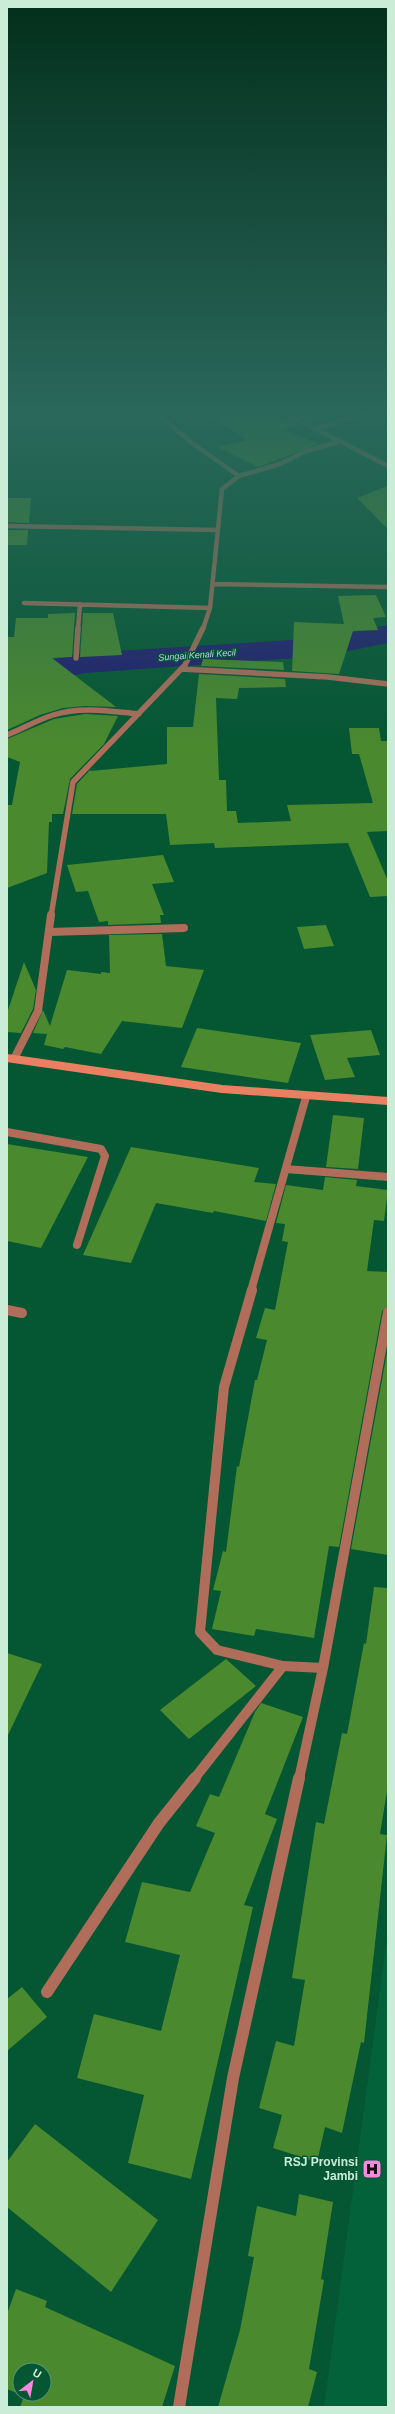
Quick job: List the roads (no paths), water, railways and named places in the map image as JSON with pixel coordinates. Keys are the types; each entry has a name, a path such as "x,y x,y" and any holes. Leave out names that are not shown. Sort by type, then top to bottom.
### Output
{"street":[{"path":"219,521 210,608 198,642 183,667 73,782 48,932 38,1011 11,1058 222,1088 306,1097 388,1101"},
{"path":"7,526 218,530"},
{"path":"213,584 388,587"},
{"path":"24,603 210,608"},
{"path":"76,658 80,604"},
{"path":"183,667 328,677 388,684"},
{"path":"7,735 52,716 74,711 100,710 139,714"},
{"path":"48,932 184,928"},
{"path":"306,1097 224,1387 200,1632 217,1650 283,1666 323,1668"},
{"path":"7,1132 93,1146 106,1156 77,1245"},
{"path":"286,1169 370,1174 388,1177"},
{"path":"7,1310 22,1313"},
{"path":"179,2407 232,2078 323,1668 388,1312"},
{"path":"47,1992 159,1823 283,1666"}],"waterway":[{"name":"Sungai Kenali Kecil","path":"7,678 85,663 323,647 388,634"}],"place":[{"name":"RSJ Provinsi Jambi","path":"372,2169"}]}
